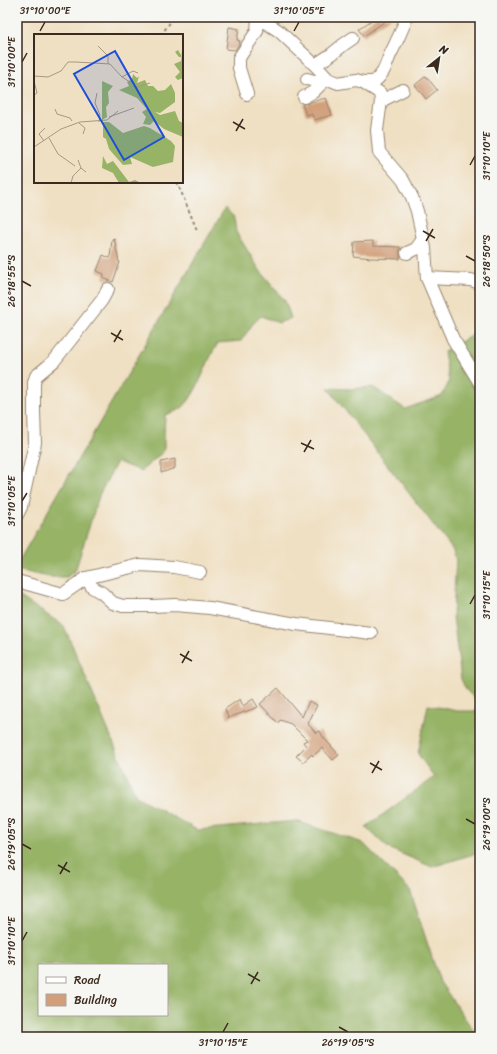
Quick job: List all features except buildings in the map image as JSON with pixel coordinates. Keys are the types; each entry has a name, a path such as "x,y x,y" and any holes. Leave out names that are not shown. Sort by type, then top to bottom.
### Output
{"street":[{"path":"257,17 279,31 315,65 325,81"},
{"path":"247,94 239,68 239,58 257,31 257,17"},
{"path":"307,79 338,83 356,80 363,82 374,82 380,77 386,68 407,17"},
{"path":"315,65 353,38"},
{"path":"304,97 313,92 325,81"},
{"path":"363,82 380,93 381,101 377,130 379,152 403,180 412,197 417,211 425,248 427,278 452,339 480,383"},
{"path":"381,101 403,90"},
{"path":"407,253 416,249 423,239"},
{"path":"427,278 471,280 480,283"},
{"path":"17,515 21,507 35,443 34,382 36,376 54,361 102,300 108,289"},
{"path":"17,581 63,594 86,578 140,565 174,567 200,572"},
{"path":"86,578 92,586 113,603 123,606 175,605 210,608 296,624 370,632"}],"path":[{"path":"162,34 174,17"},
{"path":"177,183 197,230"}],"green space":[{"path":"225,208 234,217 236,232 259,269 285,301 291,318 279,323 261,316 252,325 241,341 218,343 188,402 182,408 165,415 164,451 141,471 117,462 100,493 75,571 67,577 49,577 17,570 17,564"},
{"path":"477,332 480,335 480,704 466,690 461,679 453,616 456,558 452,549 328,388 350,389 373,387 405,409 442,396 449,382 444,352"},
{"path":"17,595 64,626 136,796 197,830 296,821 363,843 410,890 440,982 478,1037 17,1037"},
{"path":"428,705 458,711 480,711 480,852 432,867 388,848 366,827 434,777 418,754"}]}
